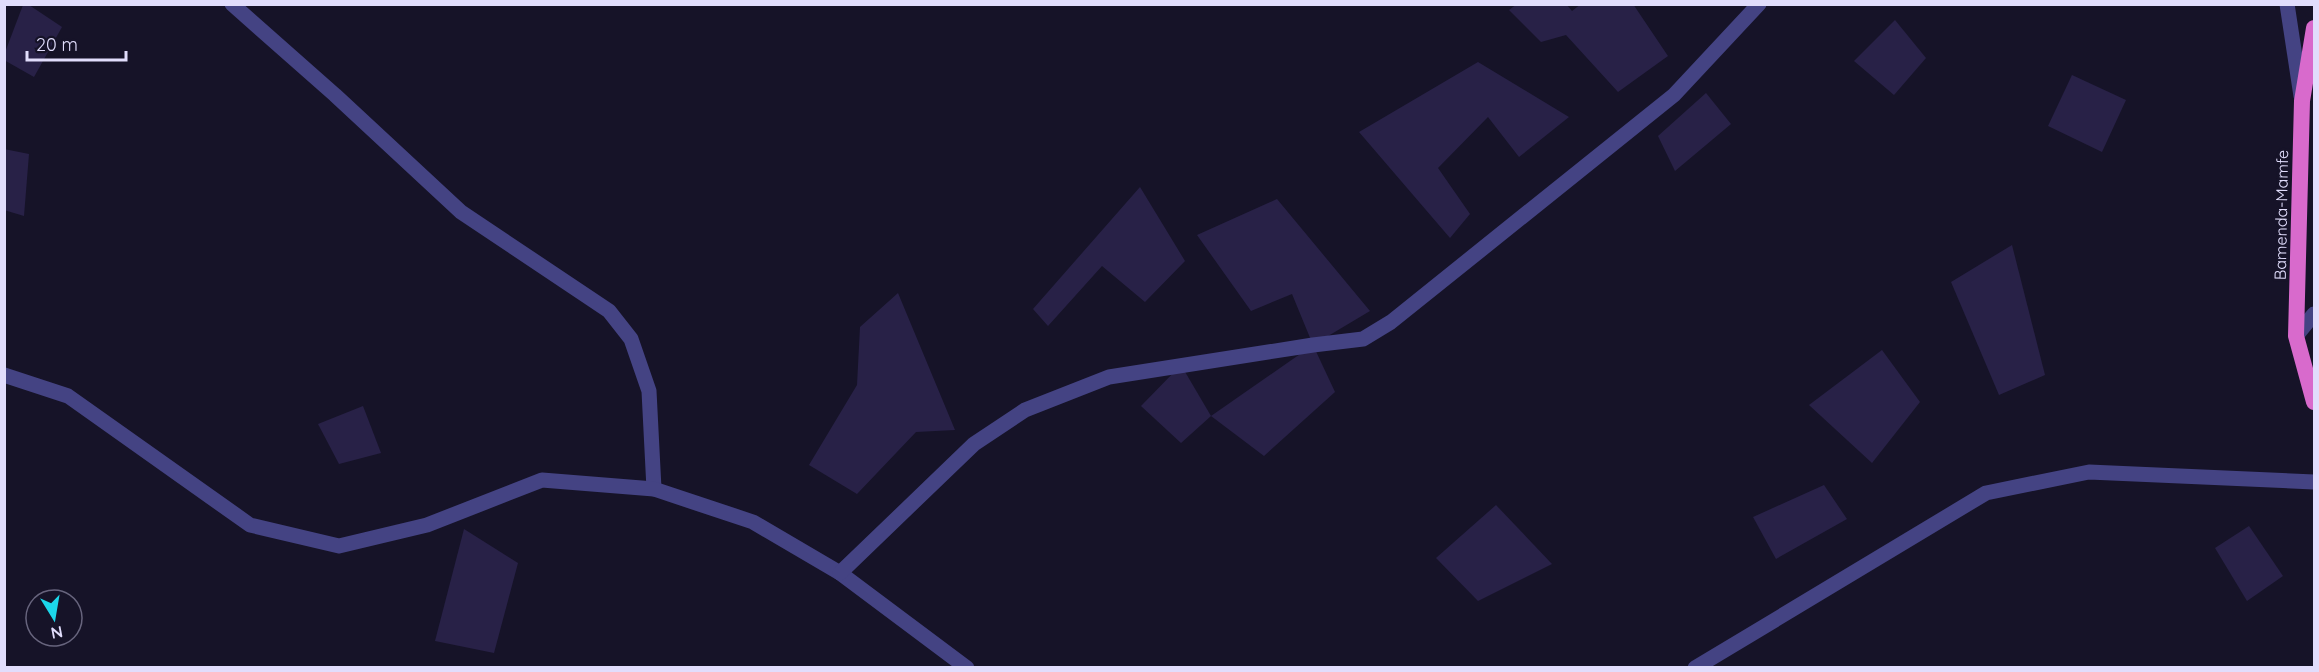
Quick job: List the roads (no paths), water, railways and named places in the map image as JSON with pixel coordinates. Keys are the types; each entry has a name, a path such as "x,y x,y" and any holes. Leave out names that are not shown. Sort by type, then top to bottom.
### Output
{"highway":[{"name":"Bamenda-Mamfe","path":"2314,28 2302,101 2296,336 2314,402"}],"street":[{"path":"232,4 335,95 461,212 609,311 631,339 649,391 654,489"},
{"path":"840,573 974,444 1025,410 1108,377 1363,339 1391,322 1674,95 1760,4"},
{"path":"2287,4 2302,101"},
{"path":"2296,336 2314,314"},
{"path":"4,375 68,396 250,525 339,546 427,525 542,480 654,489 753,522 840,573 967,668"},
{"path":"1695,668 1986,493 2089,472 2314,482"}]}
